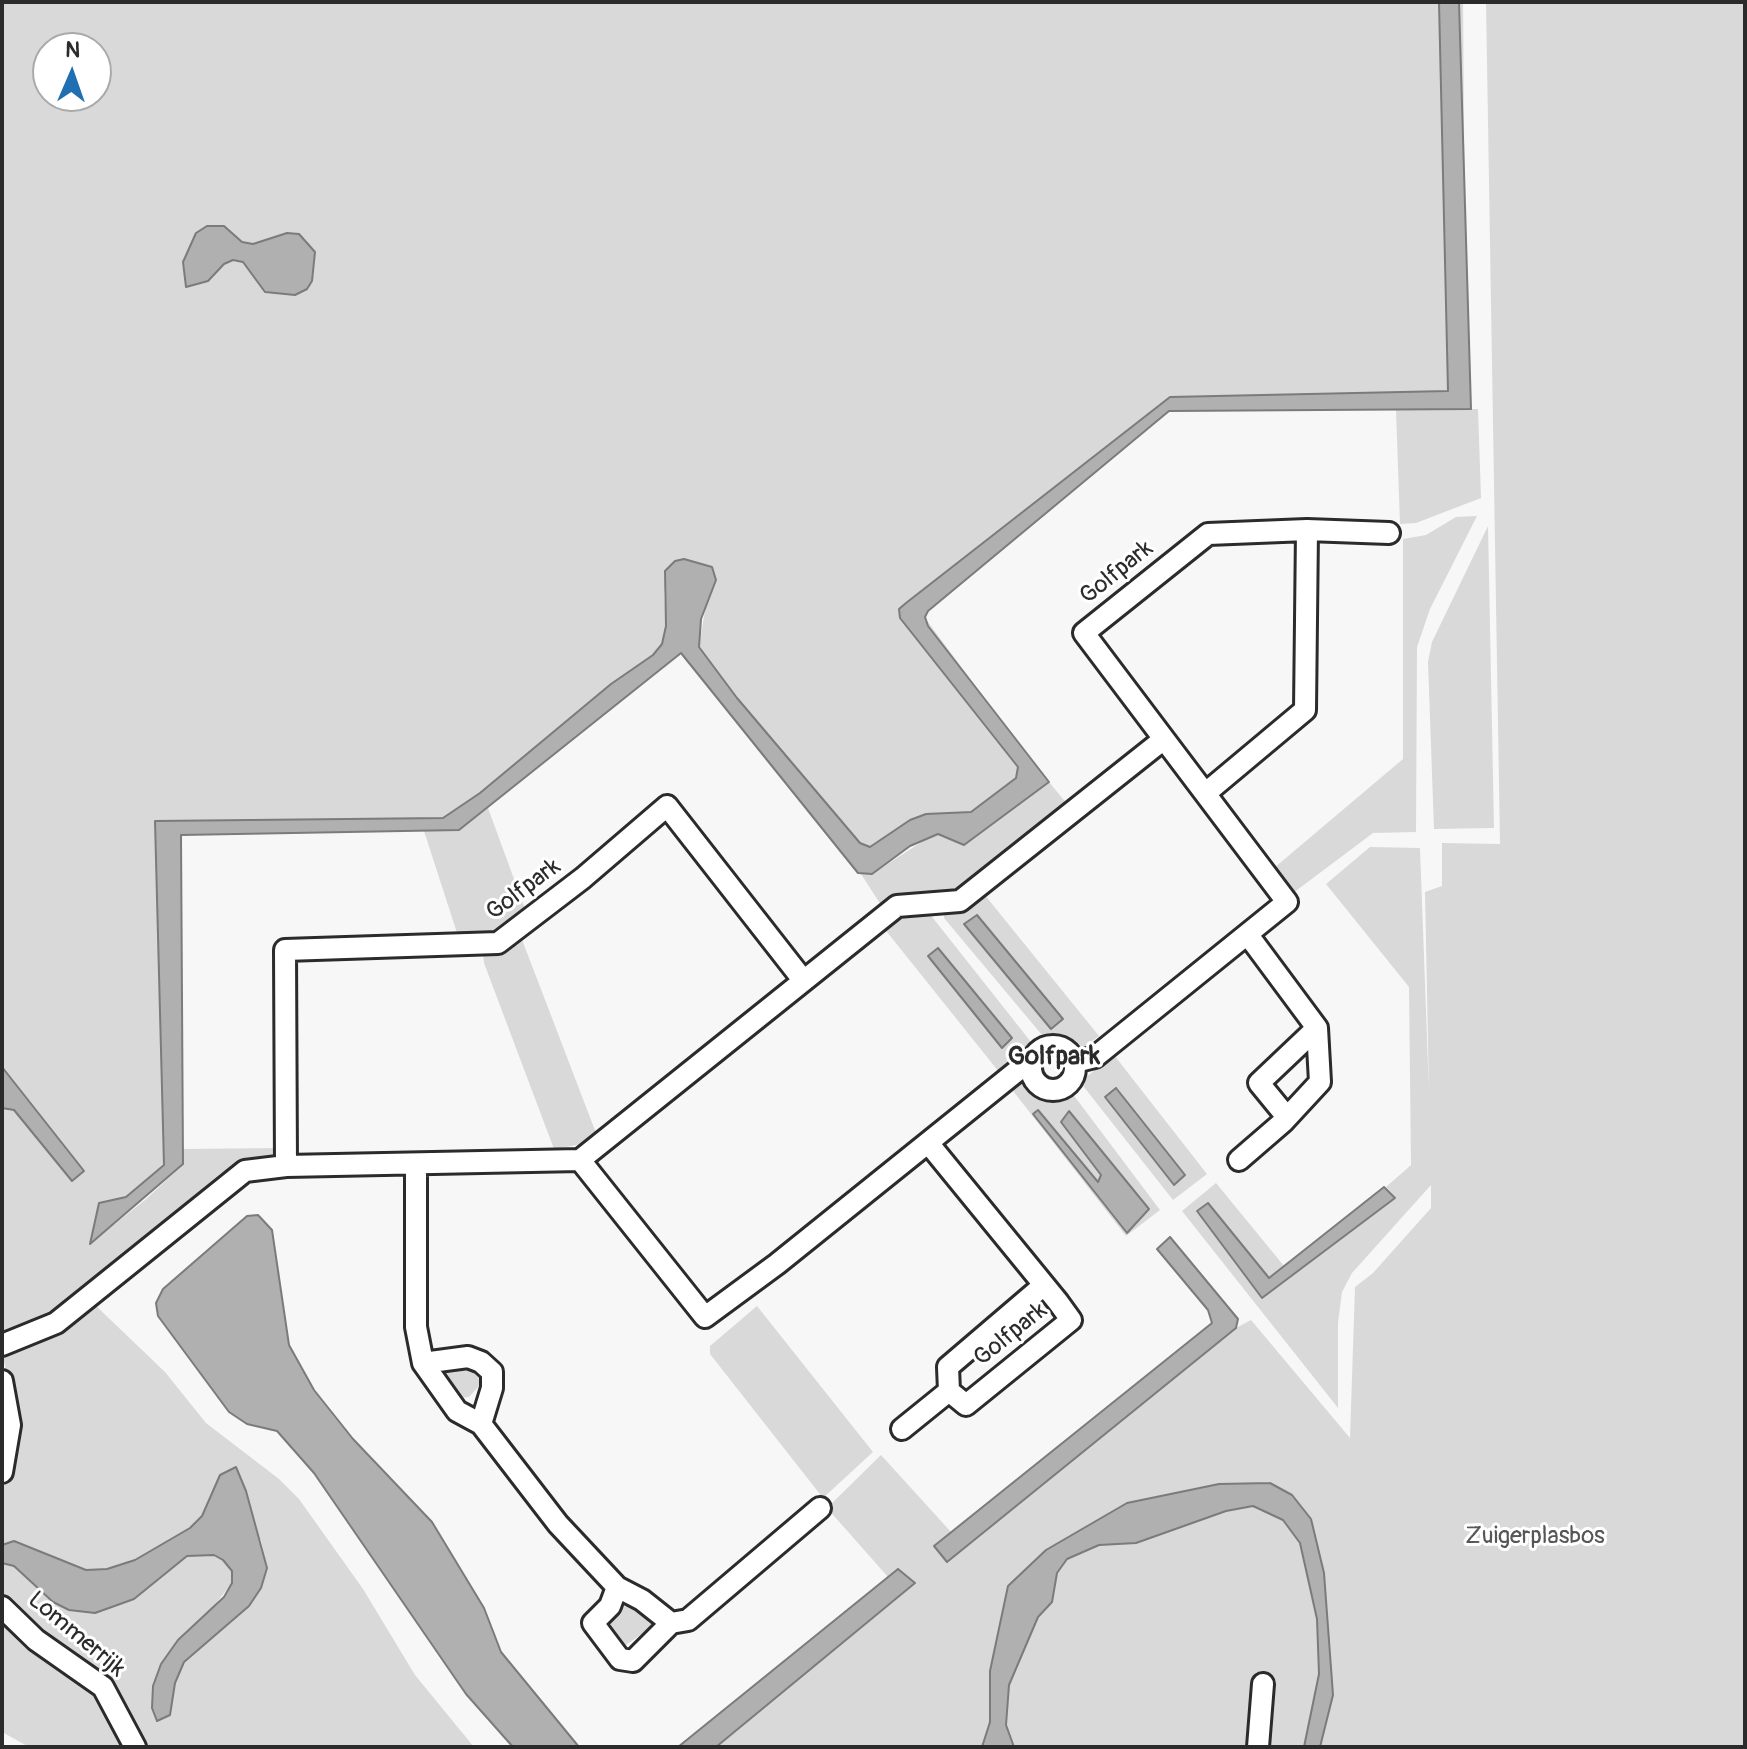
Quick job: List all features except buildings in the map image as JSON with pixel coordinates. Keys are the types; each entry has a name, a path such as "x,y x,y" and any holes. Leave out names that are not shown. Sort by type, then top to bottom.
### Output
{"street":[{"name":"Golfpark","path":"1030,1068 1034,1080 1043,1089 1056,1091 1073,1078 1075,1062 1095,1057 1287,902 1207,792 1084,633 1208,534 1307,530 1389,533"},
{"path":"1207,792 1305,710 1307,530"},
{"path":"2,1345 56,1323 245,1171 286,1166 580,1160 897,906 960,901 1164,739"},
{"name":"Golfpark","path":"286,1166 285,950 498,943 583,878 667,806 803,980"},
{"path":"1239,1160 1283,1122 1320,1082 1317,1028 1248,935"},
{"path":"1286,1116 1259,1083 1317,1028"},
{"path":"580,1160 705,1317 929,1144 1022,1067 1030,1068 1039,1050 1053,1045 1067,1050 1075,1062"},
{"name":"Golfpark","path":"929,1144 1044,1285 1071,1320 966,1405 949,1391 948,1367 1044,1285"},
{"path":"416,1165 416,1327 423,1363 457,1411 481,1424 558,1524 617,1587 642,1600 671,1623"},
{"path":"423,1363 468,1357 481,1362 492,1372 492,1388 481,1424"},
{"path":"2,1381 10,1425 2,1472"},
{"path":"902,1429 949,1391"},
{"path":"617,1587 610,1606 593,1623 620,1659 633,1661 671,1623 688,1620 820,1508"},
{"name":"Lommerrijk","path":"2,1607 36,1640 103,1687 135,1747"},
{"path":"1258,1747 1263,1684"}],"green space":[{"path":"2,2 1463,2 1466,366 1448,391 1170,397 911,599 1030,760 1018,767 1016,778 971,812 926,814 870,847 860,843 737,698 699,647 712,567 682,560 664,592 666,626 662,644 653,655 611,684 480,793 443,818 158,821 167,1161 91,1243 183,1165 183,1149 280,1148 268,1160 245,1160 221,1173 44,1318 2,1335"},
{"name":"Zuigerplasbos","path":"1486,2 1745,2 1745,1747 716,1747 915,1584 898,1569 888,1577 827,1508 881,1455 951,1532 935,1546 947,1561 1236,1328 1251,1320 1350,1438 1355,1287 1373,1273 1431,1208 1431,1185 1352,1273 1342,1292 1338,1323 1338,1408 1182,1211 1216,1183 1284,1266 1269,1278 1208,1203 1197,1211 1262,1298 1395,1197 1386,1187 1411,1165 1409,987 1326,884 1370,847 1420,848 1429,1092 1425,892 1442,886 1442,843 1500,844"},
{"path":"1478,409 1481,498 1416,523 1400,524 1396,410"},
{"path":"1477,516 1430,609 1417,647 1416,832 1373,833 1293,893 1274,868 1403,759 1403,539 1426,535 1456,517"},
{"path":"1488,526 1494,828 1434,829 1428,662 1432,642"},
{"path":"1049,782 1068,805 958,893 893,896 881,905 861,874 872,874 931,836 939,834 964,844"},
{"path":"488,808 525,909 491,935 458,936 424,831 459,830"},
{"path":"984,894 1099,1036 1083,1048 1066,1036 1042,1035 944,918 944,912 962,910"},
{"path":"906,913 929,913 1031,1042 999,1072 883,927","holes":["938,948 1012,1038 1002,1048 928,957"]},
{"path":"521,937 596,1133 582,1144 554,1149 484,963 483,952"},
{"path":"1114,1055 1207,1174 1173,1200 1080,1082"},
{"path":"1022,1078 1039,1094 1054,1098 1072,1093 1160,1210 1126,1236 1010,1087","holes":["1038,1111 1098,1183 1101,1175 1061,1122 1070,1112 1149,1208 1128,1232"]},
{"path":"93,1303 165,1372 206,1423 279,1479 299,1499 363,1589 415,1675 474,1747 142,1747 126,1712 8,1606 2,1597 2,1560 14,1566 53,1602 153,1584 187,1556 214,1555 223,1560 232,1571 232,1583 205,1617 178,1640 161,1664 153,1686 152,1708 170,1715 175,1683 184,1662 261,1588 267,1568 261,1540 211,1493 202,1516 190,1528 135,1560 107,1569 86,1570 14,1541 2,1552 2,1492 13,1458 11,1391 2,1353"},
{"path":"757,1306 873,1452 823,1498 710,1354 710,1346"},
{"path":"471,1368 479,1377 479,1386 469,1397 455,1398 434,1370"},
{"path":"633,1604 652,1620 653,1626 623,1647 609,1626 623,1607"},
{"path":"2,1620 98,1695 126,1747 29,1747 2,1732"}],"shaded area":[{"path":"1439,2 1459,2 1471,409 1169,411 928,611 925,617 928,626 1049,782 964,845 938,834 910,846 872,874 858,873 681,653 459,830 181,835 183,1164 90,1244 99,1203 126,1197 164,1165 155,821 443,818 480,793 611,684 653,655 662,644 666,626 665,571 675,561 684,559 712,567 716,580 701,619 699,647 737,698 860,843 870,847 910,820 926,814 971,812 1016,778 1018,767 900,618 899,609 906,603 1170,397 1448,391"},
{"path":"207,226 224,226 242,242 253,244 287,233 299,234 315,252 312,281 307,289 295,295 265,292 243,262 233,260 224,264 208,281 186,287 183,262 196,233"},
{"path":"977,915 1063,1019 1051,1029 964,924"},
{"path":"938,948 1012,1038 1002,1048 928,956"},
{"path":"2,1067 84,1171 72,1181 14,1110 2,1108"},
{"path":"1116,1088 1185,1175 1174,1185 1105,1097"},
{"path":"1038,1110 1098,1182 1101,1175 1061,1122 1069,1111 1149,1209 1127,1233 1033,1114"},
{"path":"1384,1187 1395,1198 1262,1298 1197,1211 1208,1203 1269,1278"},
{"path":"258,1215 272,1230 289,1345 314,1390 353,1439 432,1522 484,1608 501,1652 579,1747 513,1747 466,1694 314,1473 277,1431 247,1424 229,1412 158,1316 156,1303 163,1289 247,1216"},
{"path":"1170,1237 1238,1319 1236,1328 947,1562 934,1546 1212,1323 1208,1310 1157,1249"},
{"path":"236,1467 246,1491 267,1568 261,1588 249,1606 184,1662 175,1683 170,1715 157,1721 152,1708 153,1686 161,1664 178,1640 224,1597 232,1583 232,1571 223,1560 214,1555 187,1556 134,1599 95,1613 69,1610 53,1602 14,1566 2,1563 2,1545 14,1541 86,1570 107,1569 135,1560 190,1528 202,1516 220,1475"},
{"path":"1270,1483 1292,1495 1311,1519 1324,1573 1333,1695 1320,1747 1304,1747 1319,1674 1317,1619 1300,1543 1283,1520 1253,1506 1226,1511 1136,1543 1099,1545 1067,1559 1057,1573 1052,1602 1038,1617 1009,1685 1006,1725 1014,1747 982,1747 990,1722 990,1671 1008,1586 1046,1550 1127,1503 1219,1484"},
{"path":"898,1569 915,1583 716,1747 678,1747"}],"district":[{"name":"Golfpark","path":"1054,1057"}]}
